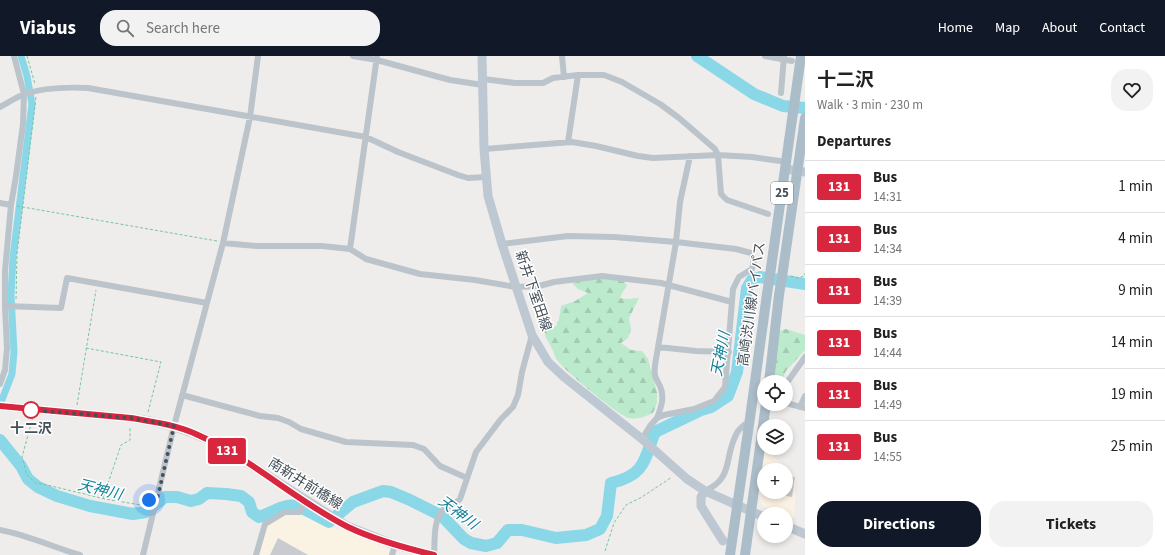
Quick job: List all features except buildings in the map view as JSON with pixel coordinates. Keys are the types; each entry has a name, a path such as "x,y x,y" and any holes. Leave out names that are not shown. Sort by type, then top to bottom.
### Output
{"main road":[{"name":"新井下室田線","path":"482,56 484,149 488,196 532,335 548,362 687,479 705,491 738,504 757,514"},
{"name":"高崎渋川線バイパス","path":"730,555 766,294 786,165 796,90 797,58"},
{"name":"高崎渋川線バイパス","path":"770,375 779,295 801,171 805,118"},
{"path":"786,165 801,171"},
{"name":"南新井前橋線","path":"0,406 131,418 174,426 198,435 219,446 347,526 395,545 434,555"},
{"path":"745,555 765,411"},
{"path":"705,491 701,497 701,506 723,541"},
{"path":"793,529 805,534"}],"street":[{"path":"0,384 5,370 11,306 6,271 11,205 24,124 24,94 14,56"},
{"path":"143,555 174,426 223,242 250,117 258,56"},
{"path":"353,56 377,58 450,80 543,83 553,78 578,75 604,75 622,82 660,104 715,148 718,155 721,194 726,200 768,214"},
{"path":"562,56 564,77"},
{"path":"765,56 797,58"},
{"path":"350,249 377,58"},
{"path":"781,93 784,58"},
{"path":"568,142 578,75"},
{"path":"0,107 24,94 36,91 64,87 88,88 366,137 398,152 458,175 468,178 486,177"},
{"path":"484,149 568,142 596,146 653,158 718,155 752,156 786,165"},
{"path":"642,440 662,408 661,387 654,377 676,242 680,202 690,156"},
{"path":"0,202 11,205"},
{"path":"502,244 568,236 614,237 736,249 751,253 754,260 752,269 739,277 733,289 725,387 714,401 694,409 664,415 657,418"},
{"path":"223,242 257,246 322,246 350,249 366,259 420,274 475,280 516,287 539,286 554,282 602,276 662,283 668,286 732,302"},
{"path":"11,306 61,308 67,278 207,303"},
{"path":"434,555 438,518 443,510 456,504 460,499 476,452 500,419 513,407 518,395 522,372 532,335"},
{"path":"658,347 696,351 729,352"},
{"path":"792,375 805,357"},
{"path":"182,395 260,416 278,418 301,429 346,442 413,445 424,449 440,466 467,478"},
{"path":"793,404 803,407 805,396"},
{"path":"705,491 715,487 724,476 732,442 736,433 744,424"},
{"path":"256,555 265,524 285,512 300,512 305,501"},
{"path":"0,530 12,532 80,555"},
{"path":"392,555 395,545"}],"path":[{"path":"11,306 36,91 27,56"},
{"path":"11,205 223,242"},
{"path":"76,414 97,283"},
{"path":"86,348 161,362 146,420"},
{"path":"35,410 22,457 27,475 36,483 141,505 158,496"},
{"path":"103,498 121,446 130,440 131,418"},
{"path":"605,551 614,522 626,505 642,497 671,478 678,471"}],"shaded area":[{"path":"764,455 772,455 780,463 763,463"},
{"path":"793,474 796,477 794,519 793,507 762,506 760,499 793,499"},
{"path":"303,511 335,529 342,530 389,549 388,555 258,555 266,526 280,516"}],"green space":[{"path":"595,278 624,281 627,286 620,298 639,298 629,318 631,329 628,338 621,343 631,350 642,351 648,359 657,392 657,403 653,413 639,418 629,418 615,410 592,392 557,360 546,337 544,329 556,326 559,319 561,306 575,301 588,293 578,289 572,283"},
{"path":"786,329 805,335 805,350 784,375 773,375 779,331"}],"waterway":[{"path":"0,405 12,374 14,352 11,296 13,257 32,104 27,76 21,56"},
{"path":"697,56 754,94 783,106 805,108"},
{"name":"天神川","path":"0,440 21,466 28,479 38,487 57,496 90,506 133,514 146,512 165,497 177,497 191,501 199,499 207,493 241,496 249,502 252,512 259,517 283,507 293,505 298,506 329,522 353,502 383,491 391,492 436,513 444,518 464,539 471,543 486,546 497,543 508,530 522,530 556,538 586,535 600,529 607,516 611,483 630,476 641,466 645,460 654,434 657,431 701,410 711,407 728,396 737,372 747,288 752,280 760,277 805,284"}],"bus line":[{"name":"131","path":"0,406 50,412 131,418 152,421 184,429 226,450 347,526 374,538 395,545 434,555"}],"place":[{"name":"十二沢","path":"31,410"}],"route":[{"path":"31,410 131,418 174,426 158,496 149,500"}]}
